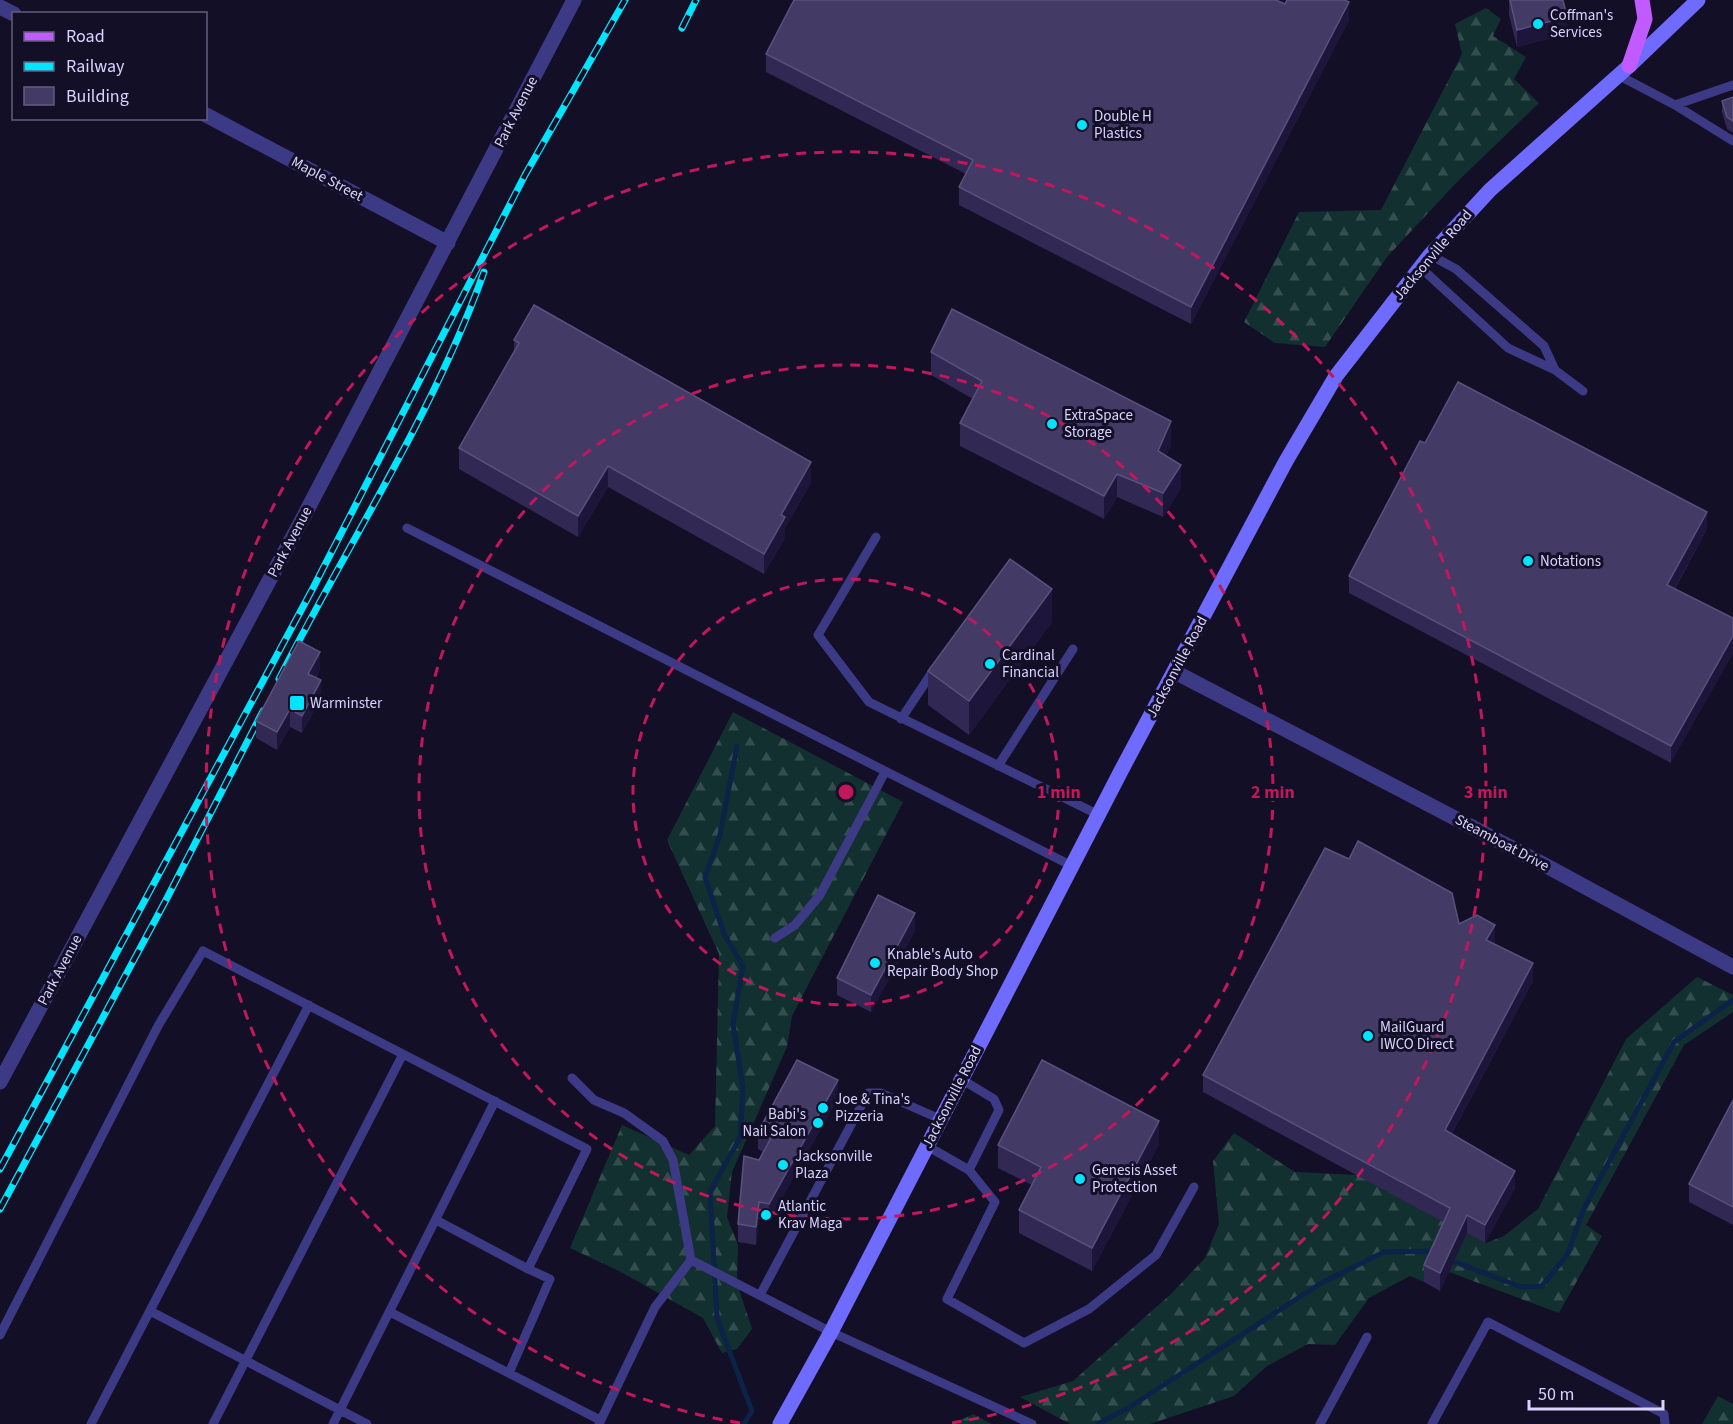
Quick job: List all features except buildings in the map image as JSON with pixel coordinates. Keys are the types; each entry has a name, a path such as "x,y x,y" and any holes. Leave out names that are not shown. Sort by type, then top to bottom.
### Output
{"main road":[{"path":"1623,71 1645,19 1642,0"},
{"name":"Jacksonville Road","path":"780,1424 831,1332 1072,866 1286,461 1336,376 1430,255 1516,165 1623,71 1698,0"}],"street":[{"name":"Park Avenue","path":"0,1082 448,243 570,1"},
{"name":"Maple Street","path":"207,116 448,243"},
{"name":"Steamboat Drive","path":"1175,672 1541,863 1733,967"}],"lane":[{"path":"1623,71 1733,141"},
{"path":"1675,105 1733,84"},
{"path":"1430,255 1456,269 1544,346 1555,370"},
{"path":"1421,268 1508,348 1555,370 1583,391"},
{"path":"406,528 1072,866"},
{"path":"876,537 818,635 869,702 1099,815"},
{"path":"998,766 1072,649"},
{"path":"901,718 940,660"},
{"path":"775,938 802,919 820,895 885,772"},
{"path":"0,1335 158,1026 203,951 587,1149 528,1269"},
{"path":"91,1424 309,1005"},
{"path":"213,1424 403,1054"},
{"path":"390,1312 599,1422 655,1306 691,1260 673,1160 663,1141 624,1113 594,1100 572,1078"},
{"path":"961,1079 994,1099 999,1110 969,1170"},
{"path":"760,1295 868,1093 881,1092 940,1119"},
{"path":"333,1424 495,1101"},
{"path":"927,1146 969,1170 995,1202 947,1299 1024,1343 1089,1309 1156,1255 1194,1187"},
{"path":"436,1220 550,1279 509,1373"},
{"path":"691,1260 831,1332 1032,1424"},
{"path":"150,1311 367,1424"},
{"path":"1432,1424 1488,1322 1664,1414 1665,1424"},
{"path":"1320,1424 1367,1337"}],"green space":[{"path":"1486,8 1501,19 1493,36 1526,57 1514,79 1539,103 1455,184 1387,257 1325,347 1275,343 1244,322 1299,212 1381,210 1462,54 1455,24"},
{"path":"733,712 903,802 792,1016 787,1047 732,1172 727,1217 738,1245 737,1283 752,1329 737,1349 722,1353 703,1318 619,1271 570,1248 622,1125 689,1155 715,1126 719,954 667,840"},
{"path":"1697,977 1733,995 1733,1012 1684,1045 1586,1225 1602,1236 1559,1313 1449,1272 1467,1233 1486,1243 1504,1236 1538,1209 1626,1039"},
{"path":"1234,1133 1295,1172 1357,1175 1450,1225 1424,1282 1410,1276 1369,1298 1335,1345 1308,1344 1267,1366 1234,1396 1150,1424 1070,1424 1020,1397 1073,1381 1172,1293 1205,1258 1219,1224 1213,1161"},
{"path":"1718,1396 1733,1404 1733,1424 1702,1424"},
{"path":"973,1414 992,1424 954,1424"}],"waterway":[{"path":"737,746 720,835 705,877 724,934 743,966 733,1024 743,1088 740,1138 710,1191 717,1318 752,1411 744,1424"},
{"path":"1447,1259 1521,1287 1542,1286 1567,1255 1584,1208 1674,1042 1733,1000"},
{"path":"1098,1424 1128,1408 1323,1282 1384,1252 1429,1251 1436,1254"}],"railway":[{"path":"0,1169 312,590 525,175 625,0"},
{"path":"682,28 696,0"},
{"path":"279,679 415,428 440,377 484,272"},
{"path":"0,1209 166,900 263,711"}],"place":[{"name":"Coffman's Services","path":"1538,24"},
{"name":"Double H Plastics","path":"1082,125"},
{"name":"ExtraSpace Storage","path":"1052,424"},
{"name":"Notations","path":"1528,561"},
{"name":"Cardinal Financial","path":"990,664"},
{"name":"Warminster","path":"297,703"},
{"name":"Knable's Auto Repair Body Shop","path":"875,963"},
{"name":"MailGuard IWCO Direct","path":"1368,1036"},
{"name":"Joe & Tina's Pizzeria","path":"823,1108"},
{"name":"Babi's Nail Salon","path":"818,1123"},
{"name":"Jacksonville Plaza","path":"783,1165"},
{"name":"Genesis Asset Protection","path":"1080,1179"},
{"name":"Atlantic Krav Maga","path":"766,1215"}]}
